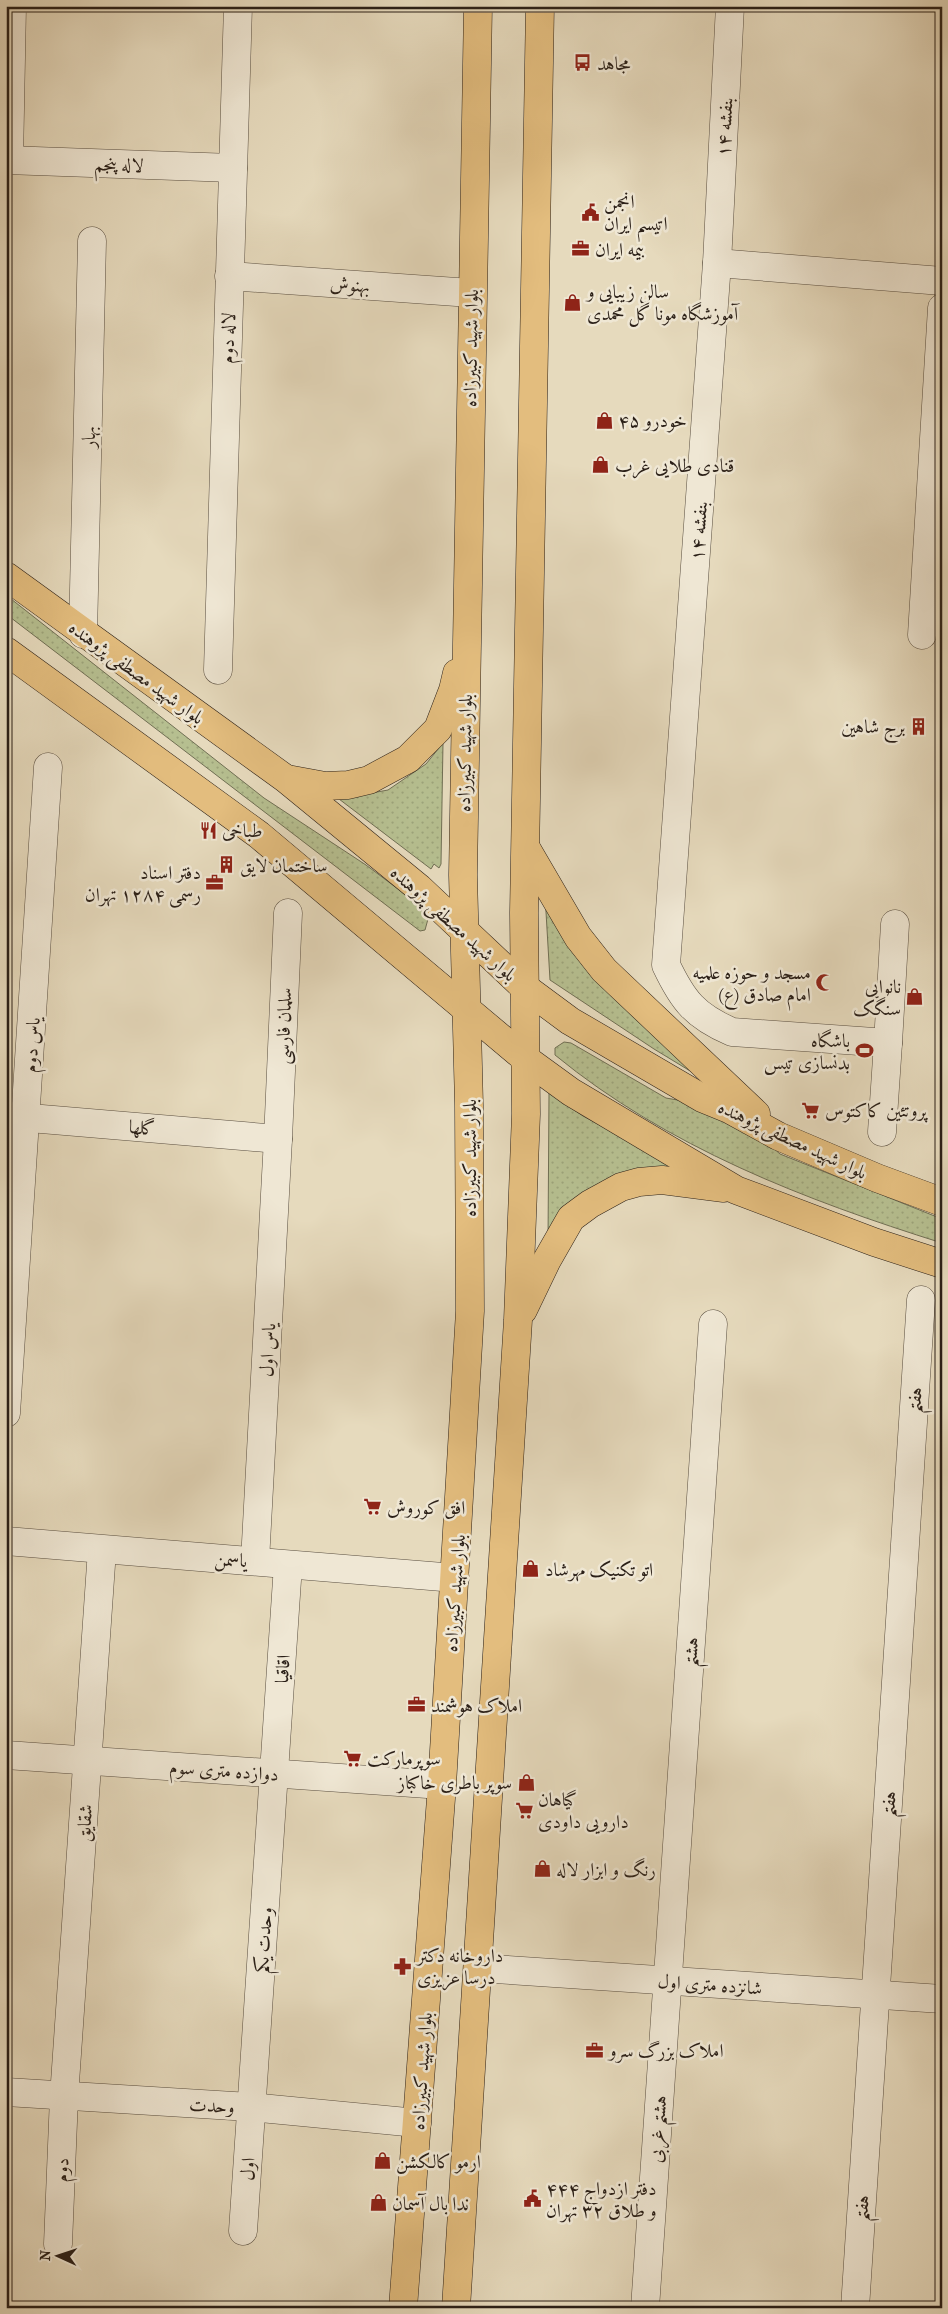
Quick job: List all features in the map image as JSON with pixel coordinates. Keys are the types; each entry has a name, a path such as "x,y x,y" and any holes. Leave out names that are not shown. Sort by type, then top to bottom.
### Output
{"main road":[{"name":"بلوار شهید کبیرزاده","path":"403,2308 442,1784 470,1312 469,1105 464,929 471,293 478,6"},
{"path":"456,2308 479,1968 518,1320 527,1060 524,987 540,6"},
{"name":"بلوار شهید مصطفی پژوهنده","path":"6,576 83,634 286,779 419,888 524,987 578,1026 702,1098 728,1109 778,1136 877,1178 942,1202"},
{"path":"286,779 325,786 348,784 369,780 408,759 438,728 453,690 466,627"},
{"path":"6,651 259,835 466,1010 527,1060 571,1092 736,1190 874,1242 942,1264"},
{"path":"526,847 587,952 778,1136"},
{"path":"518,1320 547,1260 571,1218 590,1204 621,1187 639,1182 662,1180 736,1190"}],"street":[{"path":"8,160 12,6"},
{"name":"لاله دوم","path":"218,670 238,6"},
{"name":"بنفشه ۱۴","path":"730,6 717,263 666,966 680,993 691,1008 712,1023 732,1032 888,1043"},
{"name":"لاله پنجم","path":"8,160 233,168"},
{"name":"بهار","path":"83,634 92,241"},
{"path":"717,263 942,281"},
{"name":"بهنوش","path":"229,276 471,293"},
{"path":"922,635 935,535 942,308"},
{"name":"یاس دوم","path":"6,1413 16,1117 48,767"},
{"name":"سلمان فارسی","path":"278,1139 288,912"},
{"path":"882,1132 894,924"},
{"name":"گلها","path":"16,1117 278,1139"},
{"name":"یاس اول","path":"255,1561 278,1139"},
{"name":"هفتم","path":"855,2308 921,1300"},
{"name":"هشتم","path":"668,1981 713,1324"},
{"name":"یاسمن","path":"6,1541 455,1578"},
{"name":"شقایق","path":"64,2097 89,1761 102,1550"},
{"name":"اقاقیا","path":"275,1774 288,1565"},
{"name":"دوازده متری سوم","path":"6,1756 442,1784"},
{"name":"وحدت یکم","path":"250,2107 275,1774"},
{"name":"شانزده متری اول","path":"479,1968 942,1999"},
{"name":"هشتم غربی","path":"645,2308 668,1981"},
{"name":"وحدت","path":"6,2092 250,2107 417,2123"},
{"name":"دوم","path":"58,2244 64,2097"},
{"name":"اول","path":"243,2231 250,2107"}],"green space":[{"path":"6,595 264,798 366,865 402,892 419,907 428,919 425,930 420,931 6,614"},
{"path":"443,743 441,864 439,868 434,864 431,869 339,799 388,790 426,764"},
{"path":"545,895 728,1094 654,1049 550,980"},
{"path":"564,1042 571,1043 666,1098 729,1109 780,1154 942,1219 942,1243 789,1189 691,1144 643,1117 598,1088 555,1055 555,1048"},
{"path":"549,1093 583,1116 697,1177 664,1173 548,1241"}],"place":[{"name":"مجاهد","path":"583,63"},
{"name":"انجمن اتیسم ایران","path":"590,212"},
{"name":"بیمه ایران","path":"581,249"},
{"name":"سالن زیبایی و آموزشگاه مونا گل محمدی","path":"573,302"},
{"name":"خودرو ۴۵","path":"604,420"},
{"name":"قنادی طلایی غرب","path":"601,465"},
{"name":"برج شاهین","path":"919,726"},
{"name":"طباخی","path":"208,830"},
{"name":"ساختمان لایق","path":"226,865"},
{"name":"دفتر اسناد رسمی ۱۲۸۴ تهران","path":"215,883"},
{"name":"مسجد و حوزه علمیه امام صادق (ع)","path":"825,983"},
{"name":"نانوایی سنگک","path":"915,997"},
{"name":"باشگاه بدنسازی تیس","path":"864,1051"},
{"name":"پروتئین کاکتوس","path":"811,1110"},
{"name":"افق کوروش","path":"373,1507"},
{"name":"اتو تکنیک مهرشاد","path":"531,1569"},
{"name":"املاک هوشمند","path":"417,1705"},
{"name":"سوپرمارکت","path":"353,1758"},
{"name":"سوپر باطری خاکباز","path":"526,1782"},
{"name":"گیاهان دارویی داودی","path":"524,1810"},
{"name":"رنگ و ابزار لاله","path":"542,1869"},
{"name":"داروخانه دکتر درسا عزیزی","path":"403,1966"},
{"name":"املاک بزرگ سرو","path":"595,2050"},
{"name":"ارمو کالکشن","path":"382,2161"},
{"name":"دفتر ازدواج ۴۴۴ و طلاق ۳۲ تهران","path":"532,2199"},
{"name":"ندا بال آسمان","path":"378,2203"}]}
